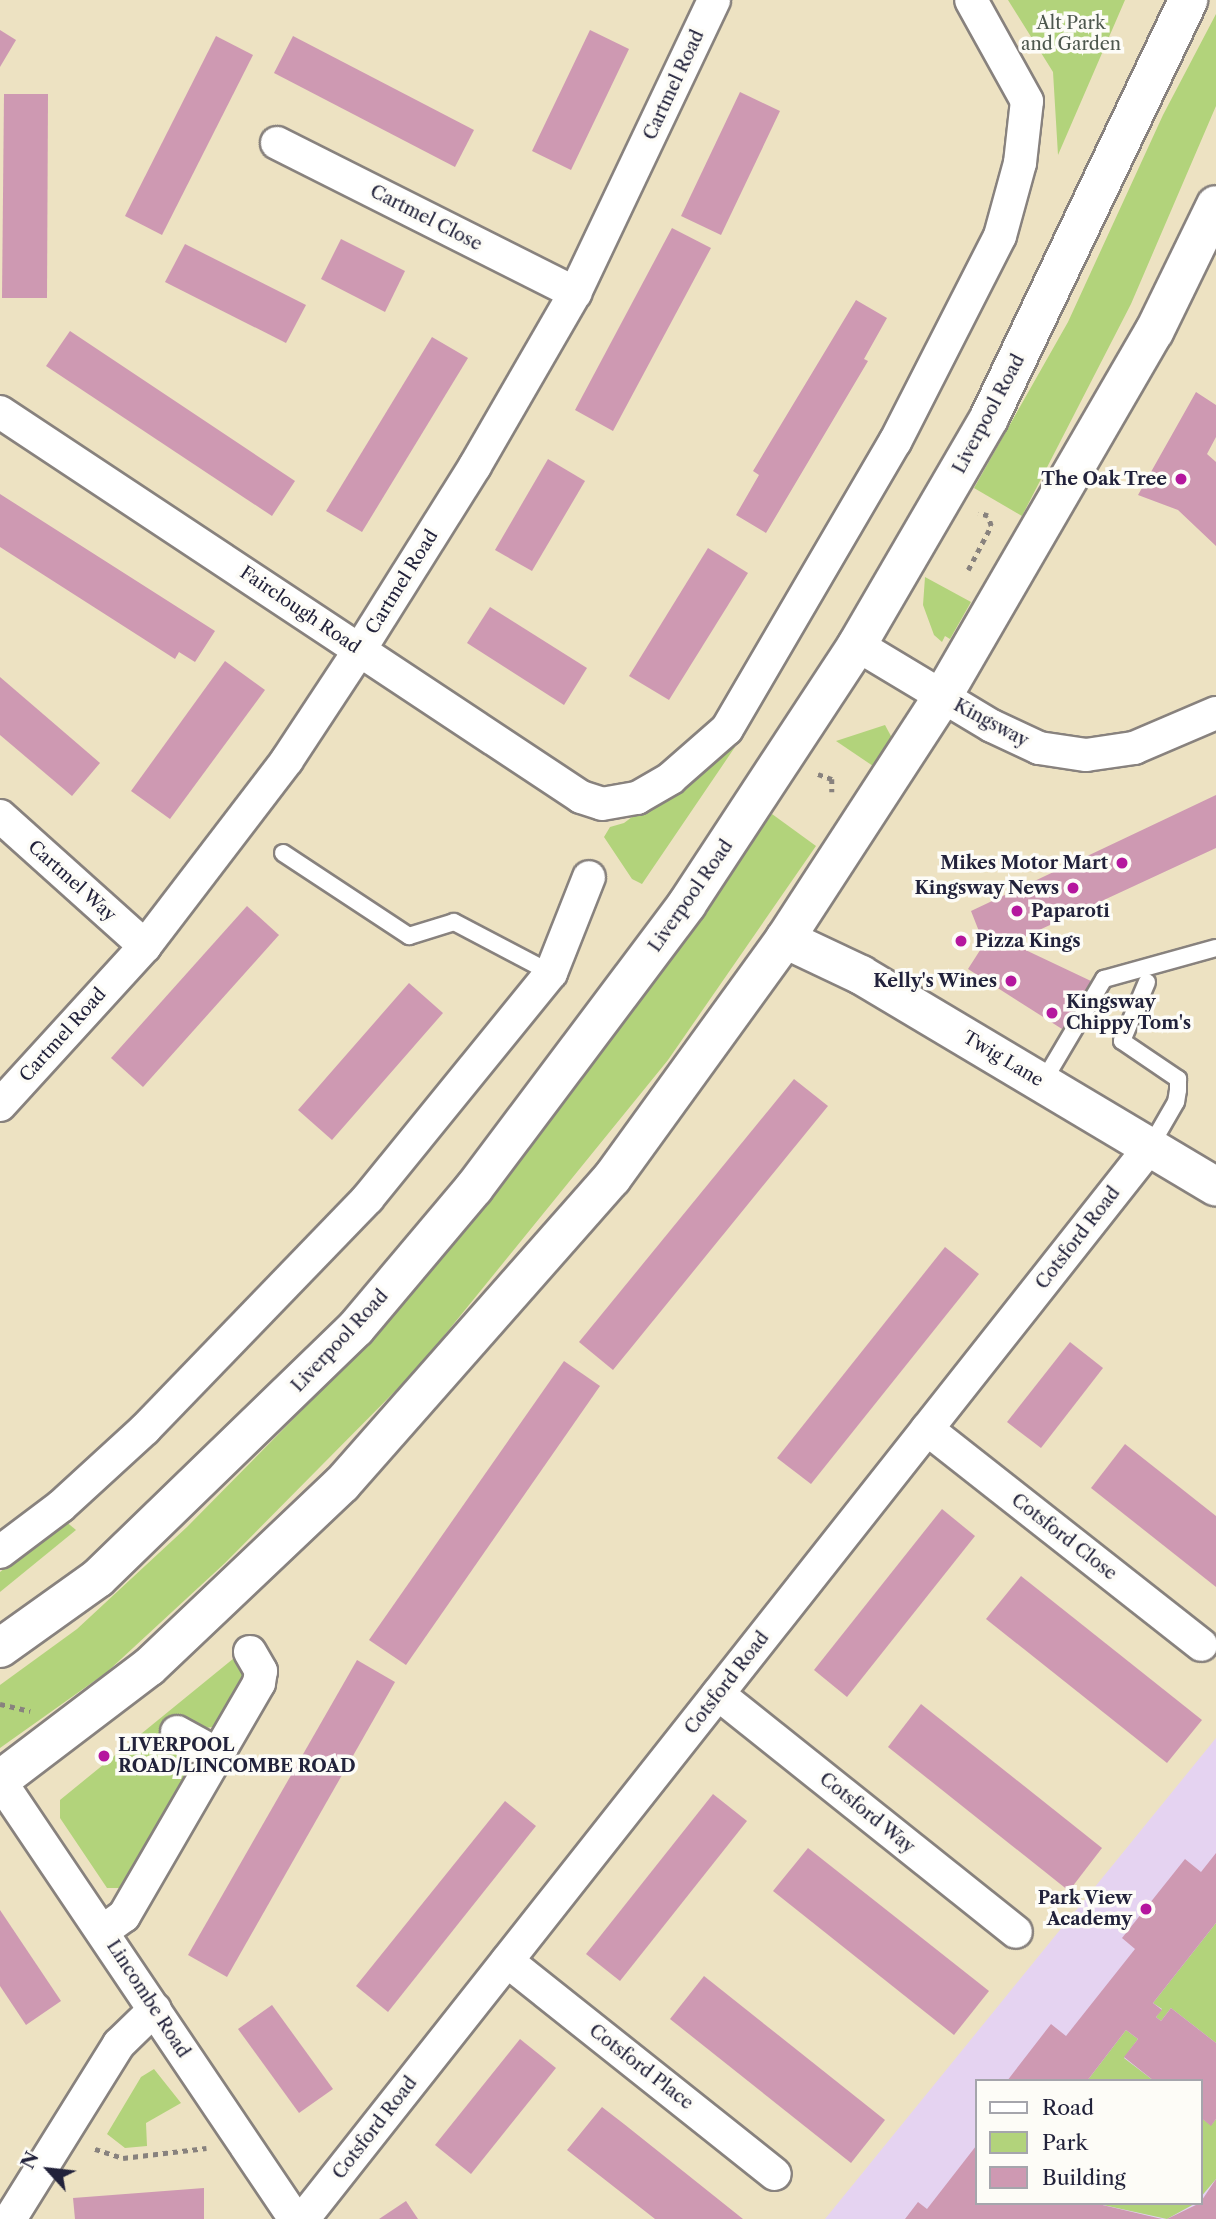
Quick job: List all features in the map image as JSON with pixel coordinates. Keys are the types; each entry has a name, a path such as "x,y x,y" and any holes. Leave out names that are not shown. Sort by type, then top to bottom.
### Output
{"main road":[{"name":"Liverpool Road","path":"0,1648 98,1578 356,1328 474,1188 678,915 857,645 989,418 1188,0"},
{"path":"0,1780 149,1667 342,1484 612,1178 785,939 942,697 1154,332 1216,205"},
{"name":"Twig Lane","path":"785,939 861,975 1216,1187"}],"street":[{"name":"Cartmel Road","path":"0,1104 145,946 287,760 359,651 475,466 575,293 714,0"},
{"name":"Fairclough Road","path":"0,412 581,797 602,804 637,799 671,778 727,729 895,442 1000,236 1020,163 1027,101 971,0"},
{"name":"Cartmel Close","path":"277,143 575,293"},
{"name":"Kingsway","path":"857,645 1016,740 1086,755 1134,748 1216,713"},
{"name":"Cartmel Way","path":"0,817 145,946"},
{"path":"0,1552 61,1506 145,1429 268,1306 437,1119 551,973 589,877"},
{"name":"Cotsford Road","path":"303,2219 1150,1147"},
{"name":"Cotsford Close","path":"927,1429 1201,1645"},
{"path":"103,1931 124,1916 259,1683 261,1671 250,1652"},
{"name":"Cotsford Way","path":"718,1694 1016,1931"},
{"path":"177,1732 217,1754"},
{"name":"Lincombe Road","path":"0,1780 295,2219"},
{"name":"Cotsford Place","path":"507,1961 775,2174"},
{"path":"10,2219 119,2044 155,2009"}],"lane":[{"path":"283,853 409,936 454,922 551,973"},
{"path":"1043,1082 1104,979 1216,948"},
{"path":"1147,982 1122,1041 1178,1079 1176,1102 1150,1147"}],"path":[{"path":"971,578 966,573 991,526 988,516 973,514"},
{"path":"812,781 818,774 832,779 835,785 827,804"},
{"path":"0,1704 35,1712"},
{"path":"60,2139 123,2158 214,2148 237,2133"}],"shaded area":[{"name":"Park View Academy","path":"1216,1738 1216,2219 825,2219"}],"green space":[{"name":"Alt Park and Garden","path":"1008,0 1125,0 1058,155 1053,72"},
{"path":"1216,14 1216,106 1131,304 1022,516 974,488 1068,322 1163,115"},
{"path":"925,577 971,602 950,639 945,636 942,642 934,635 923,605"},
{"path":"885,725 892,738 873,766 836,741"},
{"path":"730,744 735,747 642,884 632,879 604,837 610,827 624,823"},
{"path":"772,814 816,846 668,1060 417,1369 225,1563 107,1672 0,1748 0,1685 77,1629 187,1527 385,1326 633,1010"},
{"path":"64,1520 76,1530 0,1592 0,1572"},
{"path":"239,1654 247,1675 219,1726 199,1729 174,1718 161,1740 185,1756 189,1779 123,1888 107,1888 60,1818 60,1800"},
{"path":"1216,1923 1216,2043 1171,2008 1161,2021 1156,2017 1162,2009 1153,2003"},
{"path":"1126,2030 1138,2039 1124,2058 1151,2079 1089,2079"},
{"path":"154,2069 181,2103 146,2123 147,2146 125,2148 107,2134 141,2077"},
{"path":"1202,2118 1211,2125 1216,2119 1216,2179 1202,2196"},
{"path":"1103,2205 1192,2205 1167,2219"}],"building":[{"path":"0,30 16,40 0,67"},
{"path":"590,30 629,49 571,170 532,151"},
{"path":"216,36 253,55 162,235 125,216"},
{"path":"293,36 474,130 455,167 274,73"},
{"path":"740,92 780,111 721,235 681,216"},
{"path":"4,94 48,94 47,298 2,298"},
{"path":"672,228 711,248 613,431 575,410"},
{"path":"341,239 405,271 385,312 321,279"},
{"path":"185,244 306,305 286,343 165,282"},
{"path":"856,300 887,318 864,359 868,361 766,533 736,515 759,475 753,471"},
{"path":"70,331 295,481 272,516 46,366"},
{"path":"432,337 468,358 362,532 326,511"},
{"name":"The Oak Tree","path":"1196,392 1216,405 1216,437 1207,454 1216,462 1216,546 1178,510 1138,495"},
{"path":"548,459 585,481 532,571 495,550"},
{"path":"0,494 215,631 195,662 179,652 175,659 0,547"},
{"path":"708,548 748,573 669,700 629,676"},
{"path":"490,607 587,668 564,705 467,643"},
{"path":"225,661 265,690 170,819 131,791"},
{"path":"0,677 100,763 72,796 0,735"},
{"path":"1216,795 1216,848 1011,943 1091,981 1062,1029 968,969 984,944 971,911"},
{"path":"247,906 279,935 143,1087 111,1058"},
{"path":"409,983 443,1013 332,1140 298,1110"},
{"path":"794,1079 828,1106 613,1370 579,1342"},
{"path":"945,1247 979,1274 811,1484 777,1458"},
{"path":"1070,1342 1103,1368 1041,1448 1007,1422"},
{"path":"564,1361 600,1386 406,1665 369,1640"},
{"path":"1125,1444 1216,1516 1216,1587 1091,1488"},
{"path":"942,1509 975,1536 847,1697 814,1670"},
{"path":"1021,1576 1202,1720 1167,1763 986,1619"},
{"path":"357,1660 395,1682 227,1977 188,1955"},
{"path":"921,1704 1102,1848 1069,1891 888,1747"},
{"path":"713,1794 747,1821 620,1981 586,1954"},
{"path":"505,1801 536,1826 388,2012 356,1986"},
{"path":"808,1848 989,1991 954,2035 773,1891"},
{"path":"1216,1853 1216,1923 1153,2003 1162,2010 1156,2017 1161,2021 1171,2008 1216,2043 1216,2119 1211,2126 1202,2119 1202,2079 1152,2079 1124,2057 1138,2039 1126,2030 1089,2079 1009,2079 1051,2024 1066,2036 1135,1949 1122,1938 1185,1859 1201,1872"},
{"path":"0,1910 61,2001 26,2025 0,1986"},
{"path":"704,1976 885,2120 851,2163 670,2019"},
{"path":"272,2005 333,2089 299,2113 238,2029"},
{"path":"520,2039 556,2068 471,2174 435,2145"},
{"path":"602,2107 743,2219 655,2219 567,2150"},
{"path":"974,2149 974,2205 1102,2205 1162,2219 905,2219 918,2202 927,2209"},
{"path":"1216,2179 1216,2219 1167,2219 1196,2205 1202,2205 1202,2200"},
{"path":"204,2188 204,2219 75,2219 73,2198"},
{"path":"406,2201 418,2219 379,2219"}],"place":[{"name":"The Oak Tree","path":"1181,479"},
{"name":"Mikes Motor Mart","path":"1122,863"},
{"name":"Kingsway News","path":"1073,888"},
{"name":"Paparoti","path":"1017,911"},
{"name":"Pizza Kings","path":"961,941"},
{"name":"Kelly's Wines","path":"1011,981"},
{"name":"Kingsway Chippy Tom's","path":"1052,1013"},
{"name":"LIVERPOOL ROAD/LINCOMBE ROAD","path":"104,1756"},
{"name":"Park View Academy","path":"1146,1909"}]}
